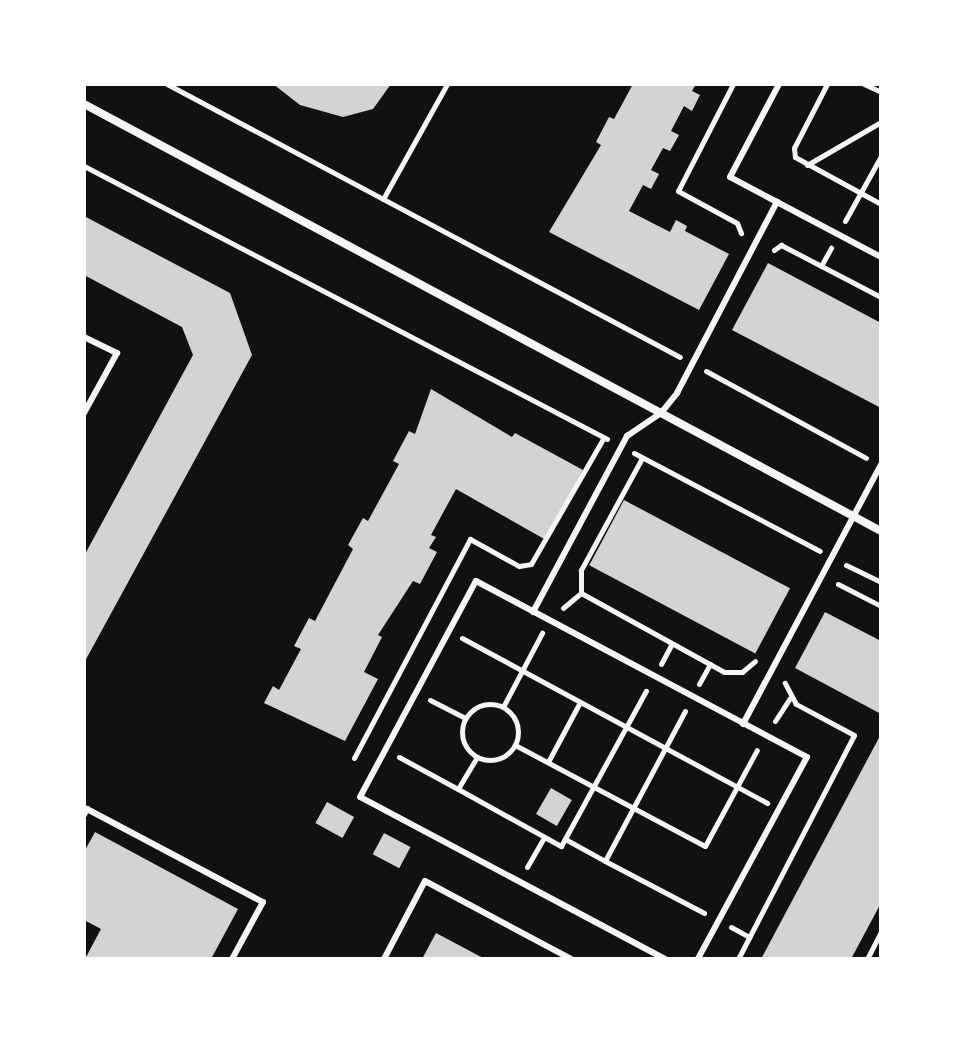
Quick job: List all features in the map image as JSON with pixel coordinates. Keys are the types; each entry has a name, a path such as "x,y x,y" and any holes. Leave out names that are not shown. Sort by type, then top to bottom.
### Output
{"street":[{"path":"84,104 881,531"}],"lane":[{"path":"779,84 730,177 881,257"},
{"path":"533,612 627,436 661,413 692,363 777,202"},
{"path":"84,337 117,353 84,413"},
{"path":"743,724 881,466"},
{"path":"665,959 360,797 476,581 807,757 698,959"},
{"path":"84,815 87,809 263,902 232,959"},
{"path":"384,959 425,881 571,959"}],"path":[{"path":"167,84 881,466"},
{"path":"383,199 447,84"},
{"path":"733,84 678,191 737,223 740,238"},
{"path":"827,84 794,148 795,157 881,204"},
{"path":"864,84 881,92"},
{"path":"807,165 881,122"},
{"path":"821,266 881,156"},
{"path":"84,166 881,582"},
{"path":"769,259 781,245 881,297"},
{"path":"676,355 683,342"},
{"path":"707,372 714,359"},
{"path":"642,458 581,570 579,587 593,604 729,673 742,672 761,649"},
{"path":"808,560 814,548"},
{"path":"838,584 881,606"},
{"path":"426,619 808,825"},
{"path":"503,707 548,620"},
{"path":"365,738 561,846 672,644"},
{"path":"605,861 710,664"},
{"path":"548,762 580,702"},
{"path":"484,704 503,707 516,721 515,745 496,760 477,757 463,743 465,718 484,704"},
{"path":"515,745 705,846 737,787"},
{"path":"458,789 477,757"},
{"path":"519,881 544,837"},
{"path":"565,839 749,937"},
{"path":"867,959 880,935"}],"building":[{"path":"273,84 391,84 373,109 343,117 300,105"},
{"path":"633,84 696,84 692,91 700,95 692,111 684,106 671,131 679,135 670,151 663,148 651,170 659,174 651,189 643,185 629,211 670,232 676,220 687,226 685,231 729,254 699,310 549,232 601,145 596,142 609,117 614,119"},
{"path":"84,216 230,293 252,355 84,663 84,556 193,355 182,327 84,275"},
{"path":"768,263 881,323 881,408 732,330"},
{"path":"431,389 512,437 515,433 583,470 546,540 456,489 431,535 436,537 429,548 437,552 420,584 413,581 378,635 382,637 364,672 378,679 345,741 264,703 273,686 279,690 301,649 294,646 309,618 315,621 353,549 348,545 363,518 368,521 399,464 393,461 409,431 415,434"},
{"path":"624,500 790,588 755,654 589,565"},
{"path":"825,612 881,641 881,714 795,668"},
{"path":"881,734 881,903 851,959 761,959"},
{"path":"551,788 572,800 557,826 536,814"},
{"path":"327,802 354,817 342,838 315,823"},
{"path":"95,832 238,909 211,959 85,959 101,929 84,920 84,852"},
{"path":"384,833 410,847 399,868 373,854"},
{"path":"436,933 485,959 422,959"}]}
